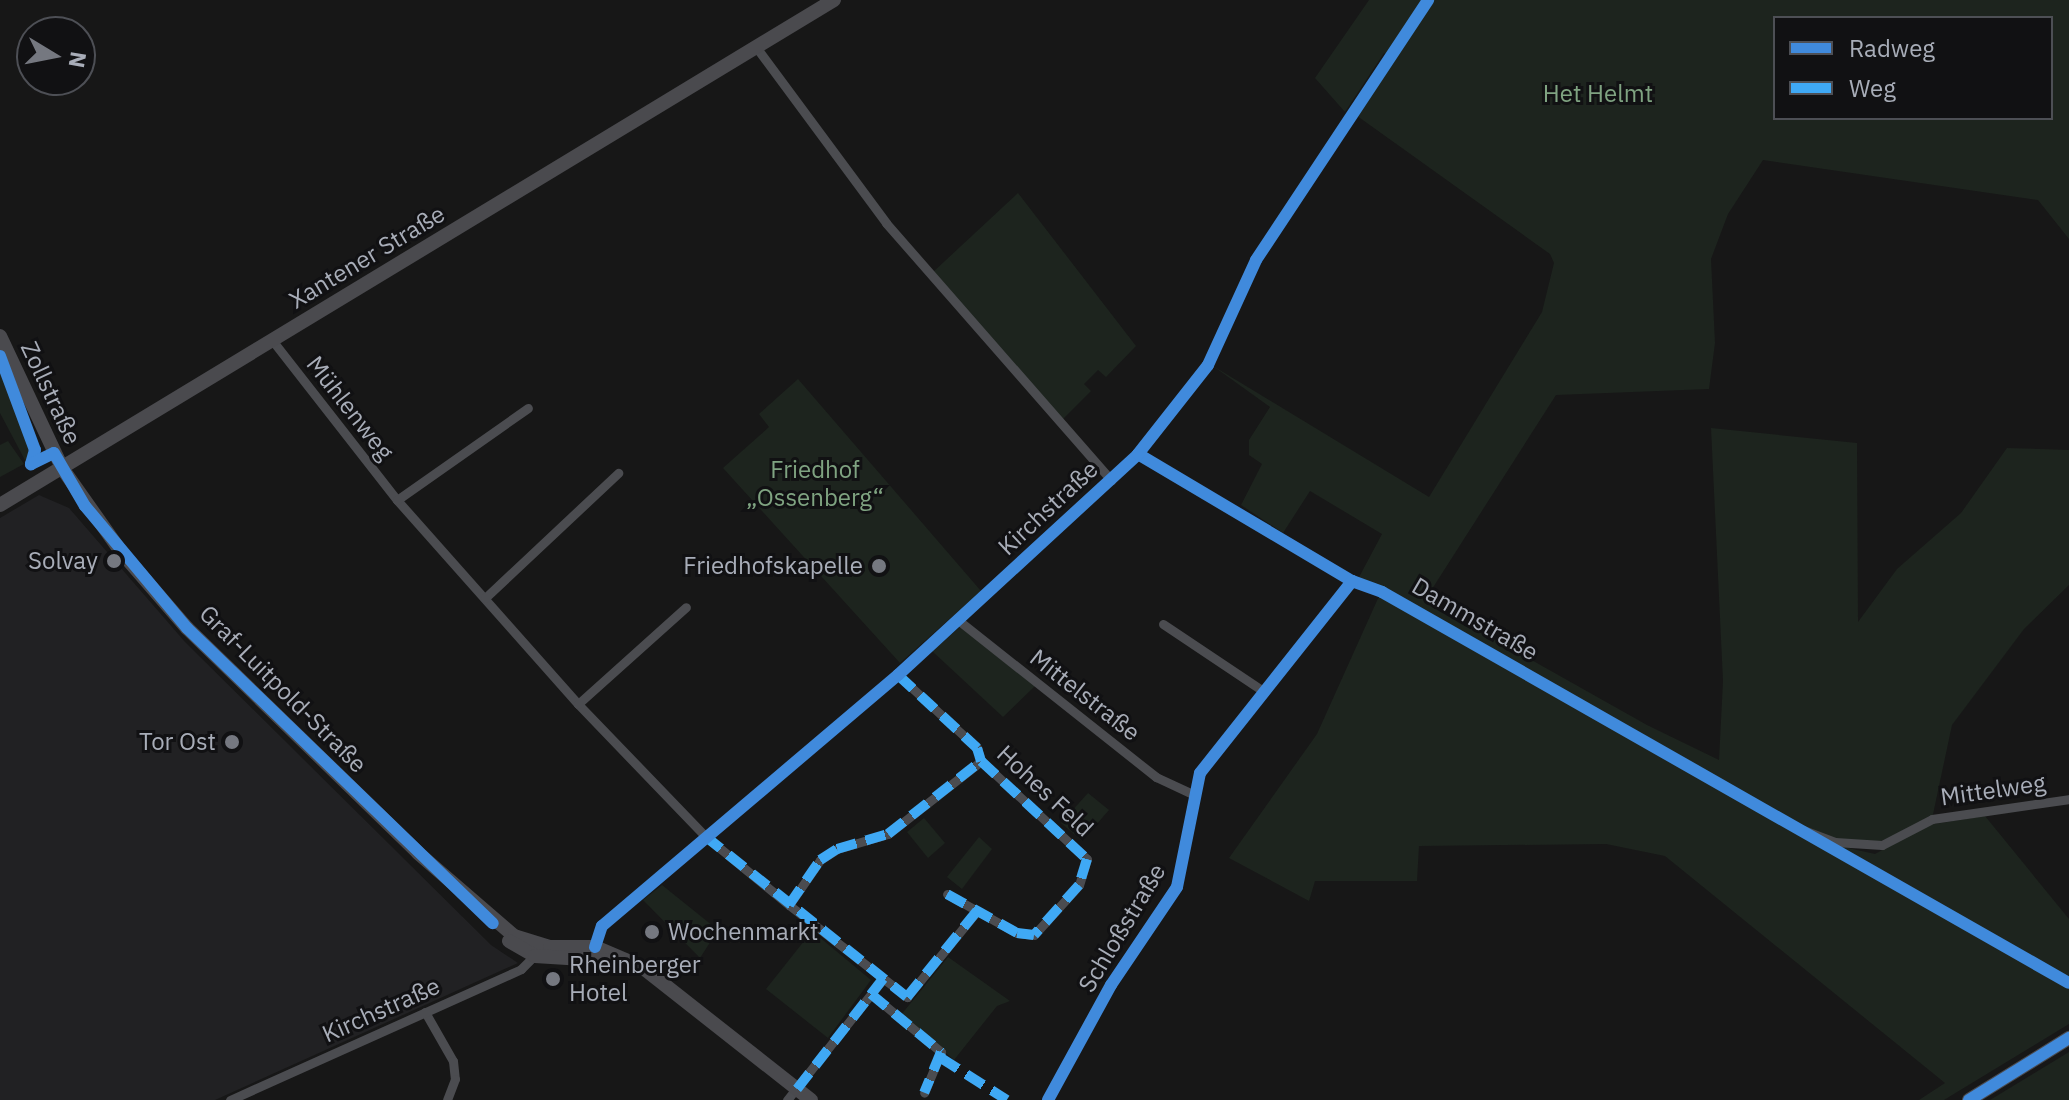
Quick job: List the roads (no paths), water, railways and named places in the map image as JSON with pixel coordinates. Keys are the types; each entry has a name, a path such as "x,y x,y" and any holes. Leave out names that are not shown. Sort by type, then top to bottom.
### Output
{"street":[{"name":"Xantener Straße","path":"0,505 834,0"},
{"name":"Kirchstraße","path":"594,952 602,926 898,675 1138,454 1208,365 1263,249 1428,0"},
{"path":"756,47 886,223 1111,480"},
{"name":"Zollstraße","path":"0,336 62,468"},
{"name":"Mühlenweg","path":"272,340 397,500 578,704 705,836 789,905 907,997 977,911"},
{"path":"397,500 528,408"},
{"name":"Dammstraße","path":"1138,454 1352,581 1382,592 1790,825"},
{"name":"Graf-Luitpold-Straße","path":"62,468 91,514 187,628 493,923 536,951 594,952 642,967 792,1095 811,1100"},
{"path":"485,598 612,484 618,473"},
{"name":"Schloßstraße","path":"1048,1100 1111,985 1177,887 1188,853 1192,794 1200,773 1352,581"},
{"path":"578,704 686,607"},
{"name":"Mittelstraße","path":"958,620 1156,777 1192,794"},
{"path":"1163,624 1263,691"},
{"name":"Hohes Feld","path":"898,675 977,748 981,761 1087,859 1079,885 1034,935 1017,933 947,894"},
{"path":"789,905 820,860 837,849 888,834 981,761"},
{"name":"Mittelweg","path":"1790,825 1865,848 1882,845 1932,819 2069,799"},
{"name":"Kirchstraße","path":"230,1100 521,969 536,951"},
{"path":"792,1095 883,979"},
{"path":"871,994 941,1052 924,1093"},
{"path":"425,1012 453,1061 452,1099"},
{"path":"1969,1100 2069,1038"}],"place":[{"name":"Solvay","path":"114,561"},
{"name":"Friedhofskapelle","path":"879,566"},
{"name":"Tor Ost","path":"232,742"},
{"name":"Wochenmarkt","path":"652,932"},
{"name":"Rheinberger Hotel","path":"553,979"}],"park label":[{"name":"Het Helmt","path":"1598,94"},
{"name":"Friedhof „Ossenberg“","path":"815,484"}]}
